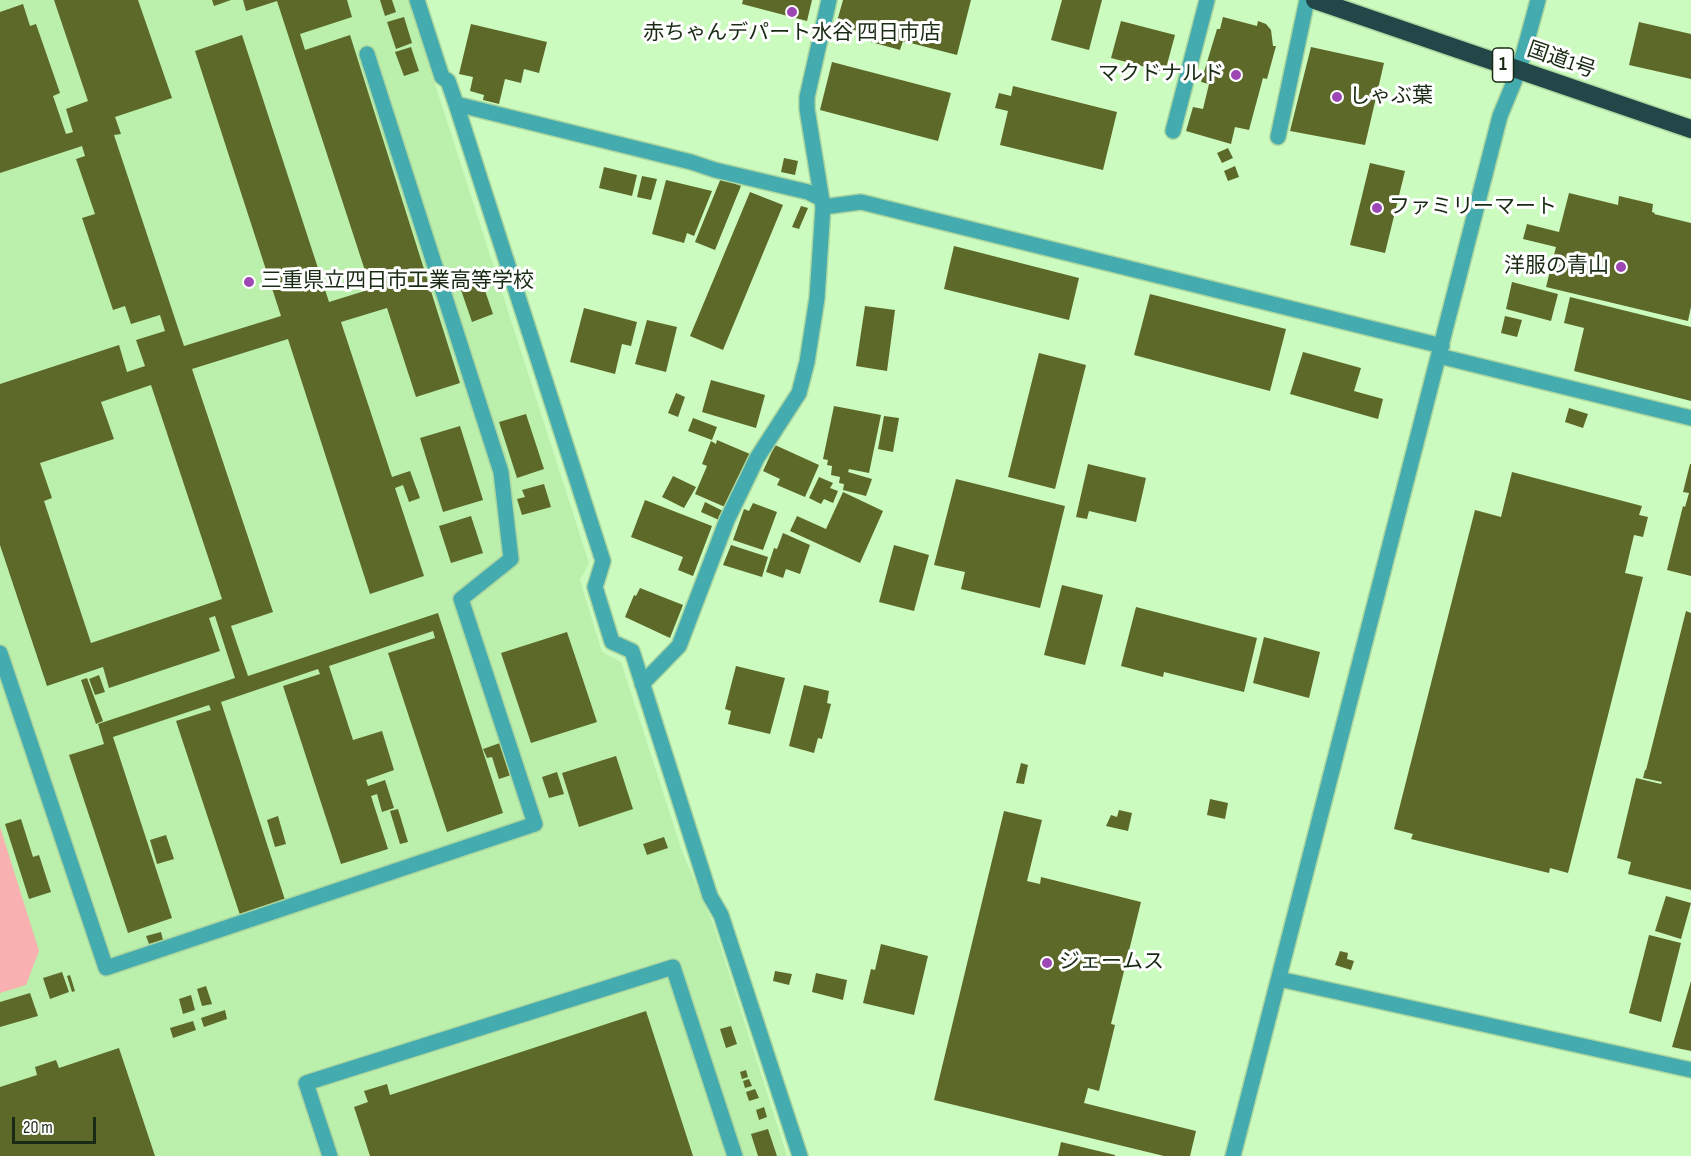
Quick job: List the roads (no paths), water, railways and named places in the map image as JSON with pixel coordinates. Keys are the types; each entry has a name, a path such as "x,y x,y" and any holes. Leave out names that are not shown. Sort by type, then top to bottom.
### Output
{"highway":[{"name":"国道1号","path":"1315,0 1691,129"}],"street":[{"path":"417,0 442,77 448,81 456,104 603,561 595,587 612,642 632,651 711,896 720,915 800,1156"},
{"path":"642,684 680,646 727,520 757,458 799,393 807,362 817,298 822,203 807,97 829,0"},
{"path":"1173,131 1207,0"},
{"path":"1278,137 1307,0"},
{"path":"1233,1156 1500,116 1519,70 1538,0"},
{"path":"0,653 106,968 535,824 460,599 511,559 501,472 367,54"},
{"path":"456,104 808,192 822,203 861,202 1691,418"},
{"path":"330,1156 306,1083 673,967 735,1156"},
{"path":"1279,979 1691,1070"}],"place":[{"name":"赤ちゃんデパート水谷 四日市店","path":"792,12"},
{"name":"マクドナルド","path":"1236,75"},
{"name":"しゃぶ葉","path":"1337,97"},
{"name":"ファミリーマート","path":"1377,208"},
{"name":"洋服の青山","path":"1621,267"},
{"name":"三重県立四日市工業高等学校","path":"249,282"},
{"name":"ジェームス","path":"1047,963"}]}
